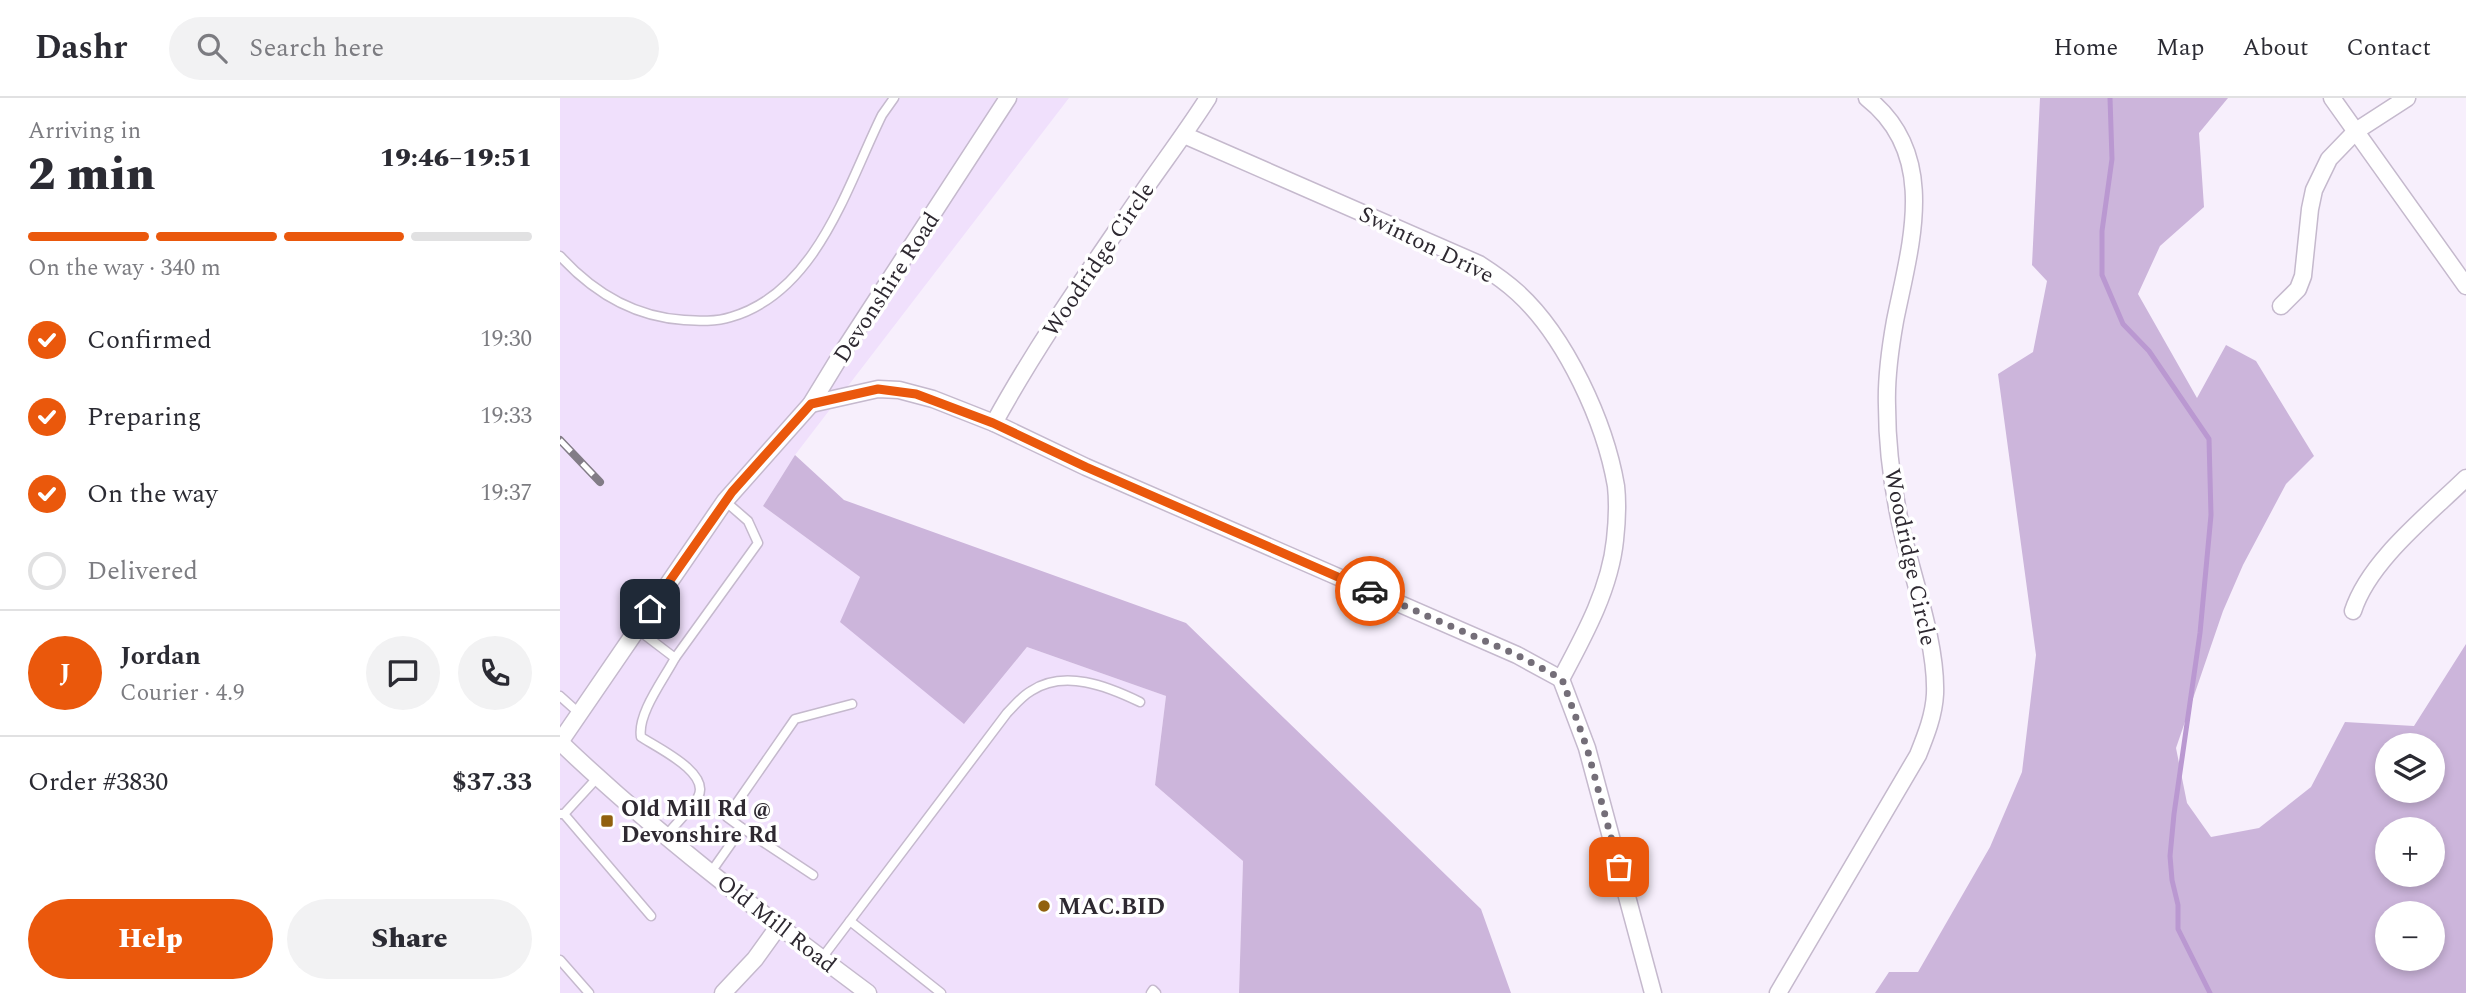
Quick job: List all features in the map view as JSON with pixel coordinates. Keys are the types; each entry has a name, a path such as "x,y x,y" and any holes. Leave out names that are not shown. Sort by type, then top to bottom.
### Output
{"street":[{"name":"Devonshire Road","path":"560,742 725,501 811,404 844,349 1009,98"},
{"name":"Woodridge Circle","path":"993,423 1030,360 1208,98"},
{"name":"Woodridge Circle","path":"1778,993 1918,755 1929,728 1935,695 1932,653 1893,482 1887,403 1891,347 1915,219 1914,185 1899,137 1888,118 1867,98"},
{"path":"2332,98 2466,286"},
{"path":"2281,306 2298,289 2303,276 2310,209 2321,174 2329,159 2356,131 2407,98"},
{"name":"Swinton Drive","path":"1184,135 1479,264 1520,294 1552,333 1578,378 1597,422 1613,473 1617,508 1615,541 1607,576 1584,635 1562,679"},
{"path":"811,404 878,389 899,390 933,399 993,423 1099,473 1517,655 1562,679 1587,748 1653,993"},
{"path":"2353,611 2360,591 2374,571 2466,478"},
{"name":"Old Mill Road","path":"560,742 666,836 862,991"},
{"path":"723,993 755,959 778,927"}],"lane":[{"path":"560,256 580,278 611,300 641,312 670,319 703,321 730,318 755,308 782,287 807,261 824,237 882,115 894,98"},
{"path":"666,836 699,795 700,783 695,773 641,737 640,728 676,658 758,542 748,522 725,501"},
{"path":"637,629 676,658"},
{"path":"822,958 1007,713 1030,691 1049,682 1077,680 1122,693 1140,702"},
{"path":"560,696 580,714"},
{"path":"813,875 727,817 795,719 852,704"},
{"path":"598,777 562,814 650,916"},
{"path":"711,872 742,828"},
{"path":"850,921 941,993"},
{"path":"560,960 589,993"},
{"path":"1151,993 1153,990 1156,993"}],"shaded area":[{"path":"560,98 1069,98 795,455 763,506 860,577 965,723 1027,647 1166,696 1155,785 1243,861 1239,993 560,993"},
{"path":"2040,98 2228,98 2199,133 2204,207 2160,246 2138,294 2197,398 2226,345 2256,361 2314,456 2286,484 2243,565 2223,611 2176,748 2187,803 2211,837 2259,828 2311,787 2345,722 2414,726 2466,644 2466,993 1875,993 1889,972 1918,972 1990,847 2022,772 2036,655 1998,374 2033,352 2047,281 2032,265"},
{"path":"795,455 844,500 1186,623 1481,909 1511,993 1239,993 1243,861 1155,785 1166,696 1027,647 964,724 840,622 860,577 763,506"}],"waterway":[{"path":"2110,98 2112,159 2102,231 2102,275 2123,324 2149,351 2209,439 2211,515 2200,633 2170,856 2178,905 2178,929 2210,993"}],"railway":[{"path":"560,440 600,482"}],"way so far":[{"path":"1370,591 1517,655 1562,679 1587,748 1619,867"}],"place":[{"name":"Old Mill Rd @ Devonshire Rd","path":"607,821"},
{"name":"MAC.BID","path":"1044,906"}],"route":[{"path":"650,609 732,492 811,404 878,389 899,390 933,399 993,423 1086,467 1370,591"}]}
